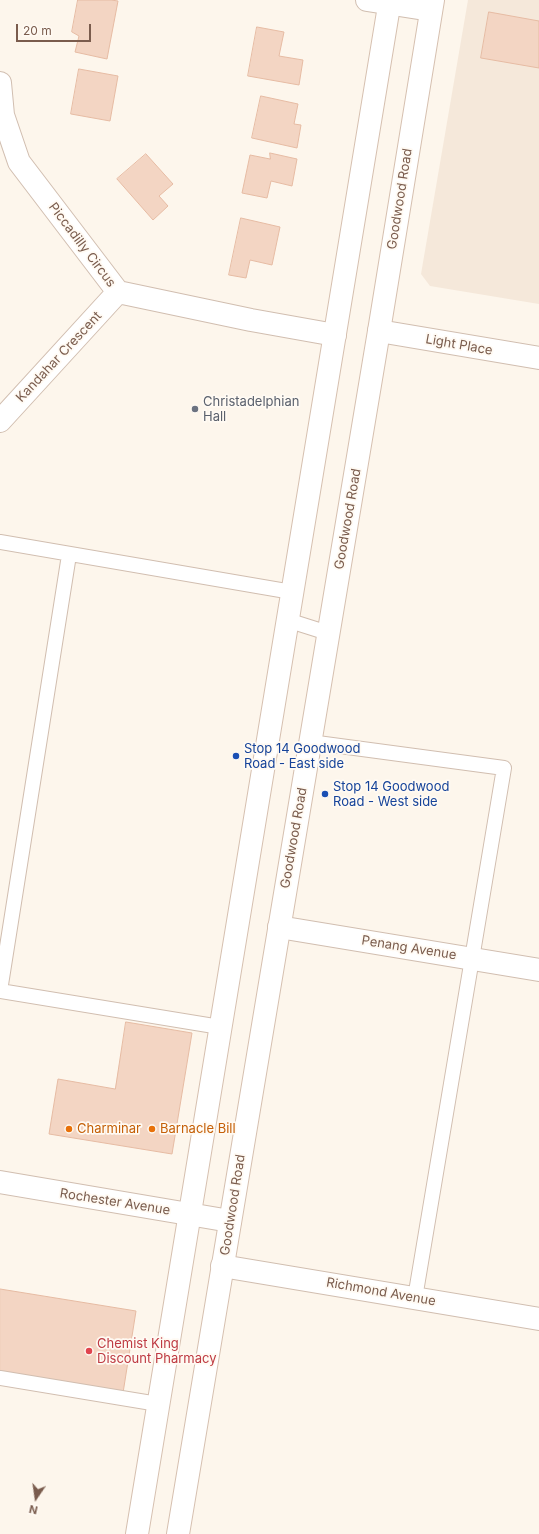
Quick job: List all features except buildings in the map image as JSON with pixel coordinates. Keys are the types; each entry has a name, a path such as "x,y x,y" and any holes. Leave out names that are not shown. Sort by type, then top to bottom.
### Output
{"main road":[{"path":"367,0 432,5"},
{"path":"137,1534 390,2"},
{"name":"Goodwood Road","path":"178,1534 432,5"},
{"name":"Piccadilly Circus","path":"0,83 6,140 19,162 118,292 251,320 335,335"},
{"name":"Kandahar Crescent","path":"0,421 118,292"},
{"name":"Light Place","path":"379,331 539,358"},
{"name":"Penang Avenue","path":"279,927 539,970"},
{"name":"Rochester Avenue","path":"0,1182 230,1221"},
{"name":"Richmond Avenue","path":"222,1266 539,1319"}],"lane":[{"path":"0,542 292,592"},
{"path":"69,555 0,991 220,1027"},
{"path":"287,620 328,633"},
{"path":"310,742 504,768 415,1298"},
{"path":"0,1378 158,1404"}],"shaded area":[{"path":"468,0 539,0 539,304 430,286 421,274"}],"place":[{"name":"Christadelphian Hall","path":"195,409"},
{"name":"Stop 14 Goodwood Road - East side","path":"236,756"},
{"name":"Stop 14 Goodwood Road - West side","path":"325,794"},
{"name":"Charminar","path":"69,1129"},
{"name":"Barnacle Bill","path":"152,1129"},
{"name":"Chemist King Discount Pharmacy","path":"89,1351"}]}
